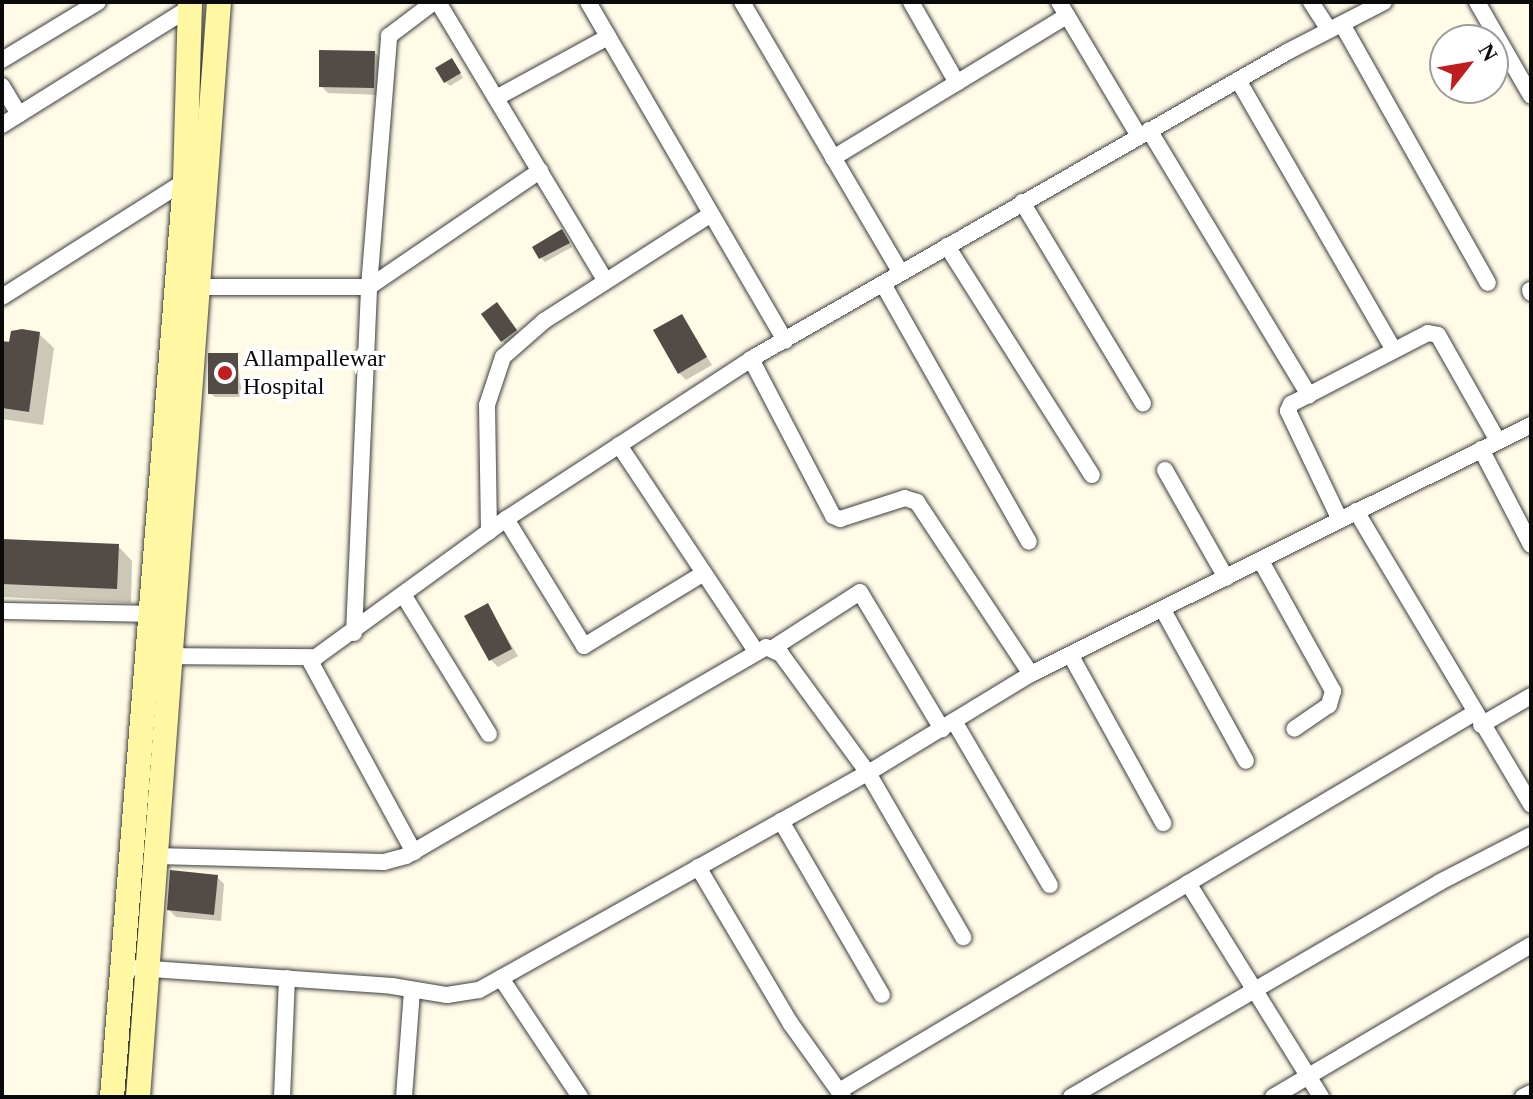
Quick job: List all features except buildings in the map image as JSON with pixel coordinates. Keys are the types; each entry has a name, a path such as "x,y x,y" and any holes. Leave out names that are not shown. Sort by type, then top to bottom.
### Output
{"main road":[{"path":"112,1097 156,856 219,2"},
{"path":"138,1097 136,968 144,657 185,181 190,5"}],"street":[{"path":"2,60 98,2"},
{"path":"354,633 369,287 389,36 436,2 605,280"},
{"path":"588,2 785,341"},
{"path":"742,2 901,273"},
{"path":"911,2 957,83"},
{"path":"1311,2 1335,27 1488,283"},
{"path":"144,657 309,659 354,633 506,519 751,359 1144,133 1384,2"},
{"path":"1477,2 1531,96"},
{"path":"2,125 190,5"},
{"path":"833,158 957,83 1063,9 1309,395"},
{"path":"496,98 608,37"},
{"path":"1238,80 1394,350"},
{"path":"2,86 19,114"},
{"path":"2,297 207,169"},
{"path":"198,287 369,287 540,171"},
{"path":"1022,202 1143,403"},
{"path":"489,532 487,405 503,357 544,321 711,214"},
{"path":"947,246 1092,475"},
{"path":"883,284 1029,542"},
{"path":"1340,520 1288,418 1291,404 1428,333 1438,335 1498,441"},
{"path":"751,359 833,516 840,519 905,498 917,502 1031,674"},
{"path":"136,968 287,978 447,995 479,990 868,773 1031,674 1531,425"},
{"path":"619,445 704,573 868,773 963,937"},
{"path":"1481,449 1531,545"},
{"path":"1165,470 1226,578"},
{"path":"1356,511 1477,719 1531,805"},
{"path":"506,519 584,646 704,573"},
{"path":"1261,561 1333,691 1329,705 1294,729"},
{"path":"156,856 384,862 414,852 860,592 1050,885"},
{"path":"404,596 489,734"},
{"path":"1163,610 1246,761"},
{"path":"2,611 173,615"},
{"path":"1071,656 1163,823"},
{"path":"309,659 414,852"},
{"path":"698,867 791,1024 841,1094 1188,883 1477,719 1531,696"},
{"path":"781,821 882,995"},
{"path":"1081,1095 1440,882 1531,835"},
{"path":"1188,883 1321,1097"},
{"path":"1273,1097 1531,945"},
{"path":"282,1097 287,978"},
{"path":"501,978 580,1097"},
{"path":"404,1097 412,990"},
{"path":"1523,1097 1531,1093"}],"place":[{"name":"Allampallewar Hospital","path":"225,373"}]}
